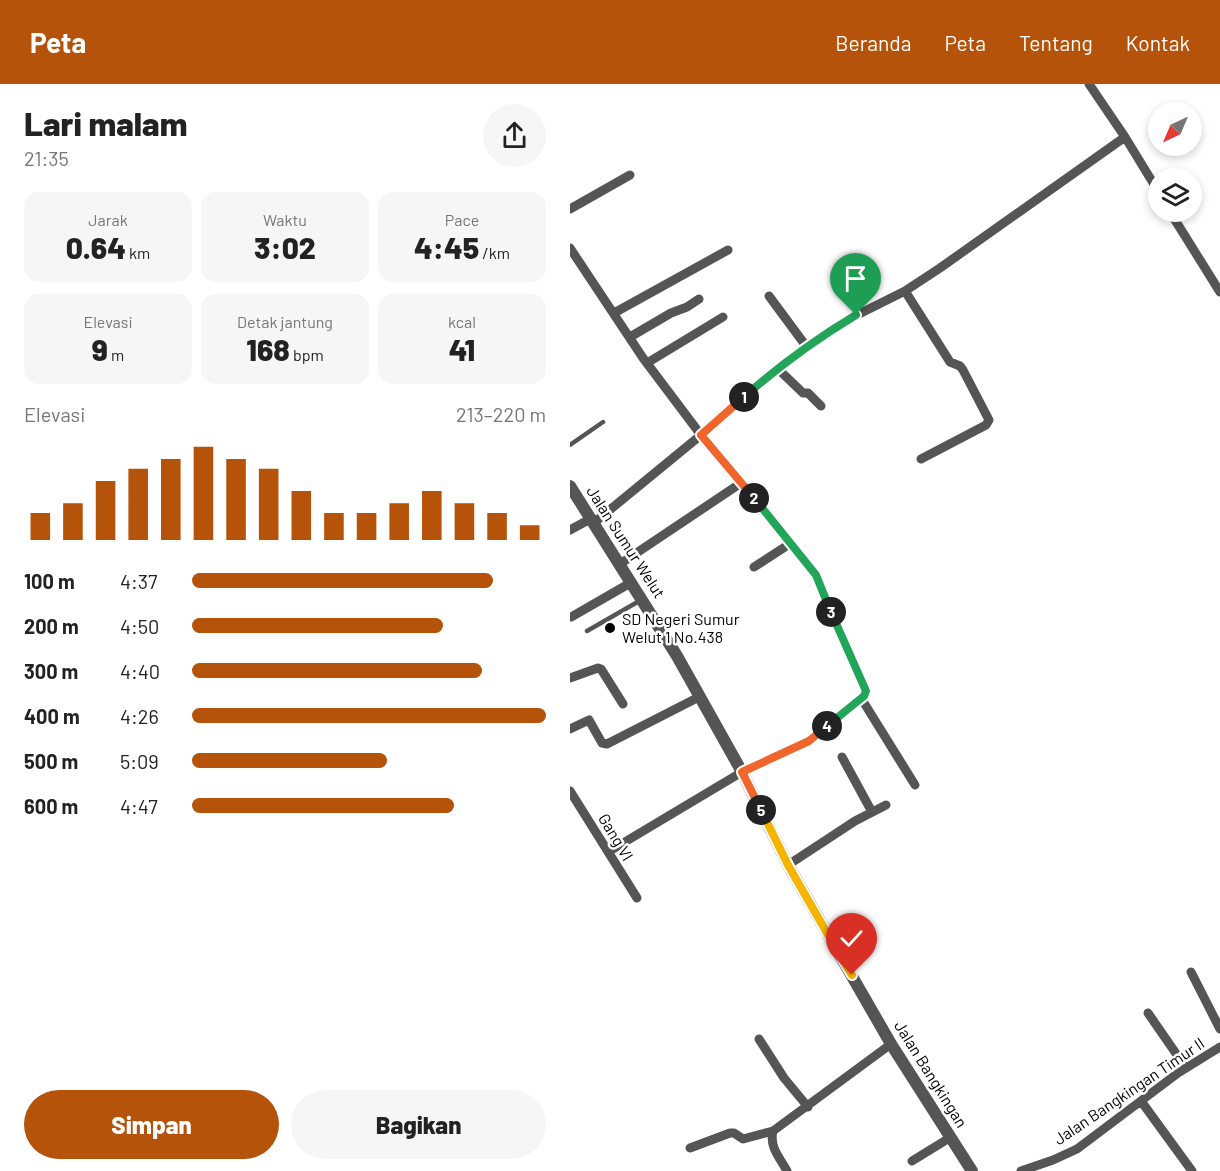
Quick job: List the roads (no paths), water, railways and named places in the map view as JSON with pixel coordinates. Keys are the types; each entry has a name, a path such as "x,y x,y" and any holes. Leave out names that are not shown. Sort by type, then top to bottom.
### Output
{"street":[{"path":"1089,84 1148,174"},
{"path":"570,530 593,520 701,435 777,368 806,346 856,315 906,291 975,245 1125,136"},
{"path":"570,209 630,175"},
{"path":"1176,222 1220,292"},
{"path":"570,248 574,261 701,435 816,575 866,691 861,698 809,741 742,772 608,852"},
{"path":"614,313 728,250"},
{"path":"906,291 950,362 960,366 963,370 989,420 986,425 921,459"},
{"path":"769,296 806,346"},
{"path":"630,337 699,299"},
{"path":"647,363 723,317"},
{"path":"777,368 803,393 808,393 821,406"},
{"path":"620,564 741,483"},
{"name":"Jalan Sumur Welut","path":"571,491 593,520 643,598 742,772"},
{"path":"754,567 791,543"},
{"path":"571,617 632,582"},
{"path":"570,678 601,669 623,704"},
{"path":"570,729 589,720 602,743 607,744 699,697"},
{"path":"861,698 915,786"},
{"path":"842,757 872,812"},
{"name":"Jalan Bangkingan","path":"742,772 788,865 891,1044 972,1171"},
{"name":"Gang VI","path":"570,791 636,898"},
{"path":"788,865 886,805"},
{"path":"1191,972 1220,1029"},
{"path":"1148,1013 1186,1068"},
{"path":"759,1039 784,1078 808,1107"},
{"path":"690,1148 730,1133 743,1139 773,1131 891,1044"},
{"name":"Jalan Bangkingan Timur II","path":"1021,1171 1077,1149 1186,1068 1220,1047"},
{"path":"1141,1101 1192,1171"},
{"path":"773,1131 771,1140 773,1148 787,1171"},
{"path":"912,1161 951,1137"}],"lane":[{"path":"570,445 603,422"},
{"path":"587,631 643,598"}],"place":[{"name":"SD Negeri Sumur Welut 1 No.438","path":"610,628"}]}
